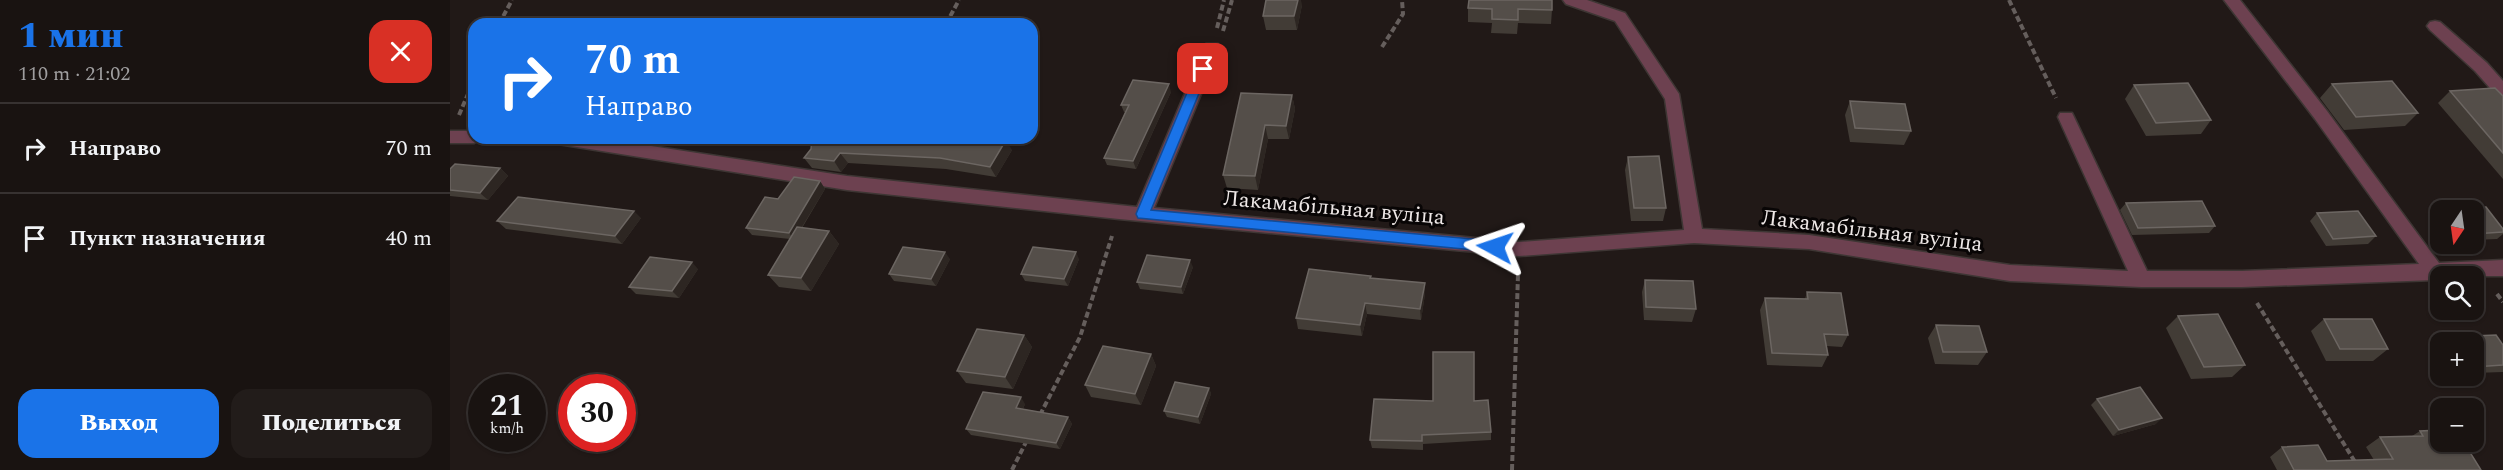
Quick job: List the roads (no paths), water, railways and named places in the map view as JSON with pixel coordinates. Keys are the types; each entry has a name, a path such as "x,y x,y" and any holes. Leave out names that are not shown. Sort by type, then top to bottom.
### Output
{"street":[{"path":"1571,0 1620,17 1673,98 1694,236"},
{"path":"2232,0 2321,115 2431,266"},
{"path":"2435,26 2481,67 2503,92"},
{"path":"1143,214 1212,48"},
{"path":"2066,117 2142,279"},
{"path":"450,137 468,137"},
{"name":"Лакамабільная вуліца","path":"597,144 847,183 1119,212 1519,249 1694,236 1809,242 2010,273 2142,279 2242,279 2430,272"},
{"name":"Лакамабільная вуліца","path":"2484,269 2503,268"}]}
